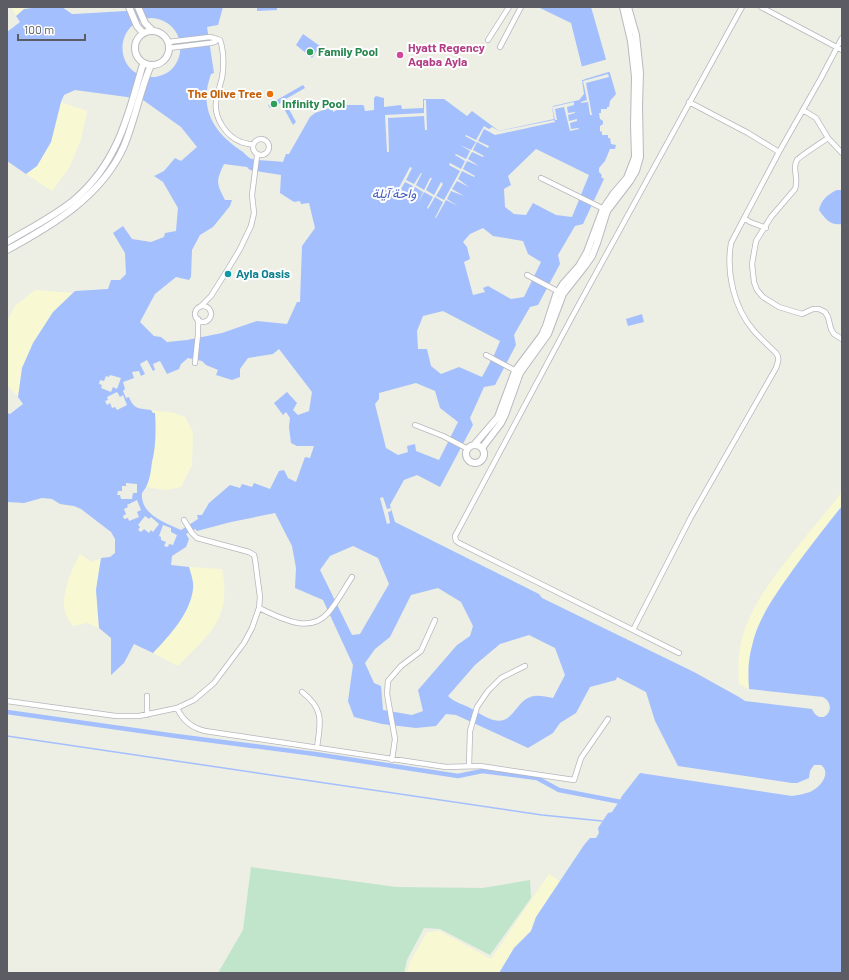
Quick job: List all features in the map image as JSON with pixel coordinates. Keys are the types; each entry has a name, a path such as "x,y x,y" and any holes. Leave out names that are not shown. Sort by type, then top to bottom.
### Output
{"street":[{"path":"129,7 137,26 143,33"},
{"path":"138,7 145,23 152,30 162,33 170,45"},
{"path":"488,40 509,7"},
{"path":"623,7 631,41 637,88"},
{"path":"465,448 474,445 498,417 515,371 542,335 558,291 579,266 587,252 605,210 614,193 627,178 635,158 634,125 639,58 636,35 628,7"},
{"path":"679,653 458,543 455,536 572,317 742,7"},
{"path":"761,7 840,49"},
{"path":"500,47 521,8"},
{"path":"147,66 137,57 135,48 137,39 143,33 152,30"},
{"path":"170,45 210,37 221,42 222,68 216,102 216,112 224,128 240,142 253,145"},
{"path":"840,49 842,38"},
{"path":"170,45 210,43 215,42 217,39"},
{"path":"634,630 691,517 778,360 776,353 755,332 741,311 733,290 729,258 730,247 732,238 779,152 840,49 842,43"},
{"path":"147,66 157,64 163,60 167,55 170,45"},
{"path":"7,250 65,215 88,196 114,164 124,146 147,66"},
{"path":"7,242 60,210 79,195 92,182 113,152 136,101"},
{"path":"689,102 748,133 779,152"},
{"path":"803,110 816,118 828,138 842,153"},
{"path":"828,138 801,155 797,160 795,166 797,184 795,189 771,217 766,228 756,241 753,254 752,273 758,290 769,302 786,310 802,314 814,309 819,309 825,312 828,317 830,329 834,334 842,339"},
{"path":"259,139 265,140 268,142 268,151 262,155 258,155 254,151 254,142 259,139"},
{"path":"195,363 198,333 198,319 196,312 211,296 240,249 251,226 254,212 252,195 258,155"},
{"path":"541,178 605,210"},
{"path":"744,218 766,228"},
{"path":"527,275 558,291"},
{"path":"198,333 205,322 209,319 211,312 211,296"},
{"path":"200,307 207,307 211,312"},
{"path":"198,319 205,322"},
{"path":"486,355 515,371"},
{"path":"482,448 501,423 505,415 515,371"},
{"path":"415,425 443,436 465,448 468,458 472,462 480,461 484,456 482,448"},
{"path":"474,445 482,448"},
{"path":"7,701 131,717 177,708 194,700 214,683 224,672 244,643 252,628 259,608 260,597 254,555 249,552 197,538 184,520"},
{"path":"259,608 289,621 300,624 316,622 327,614 352,577"},
{"path":"392,760 395,739 394,726 387,694 388,681 400,666 421,651 434,620"},
{"path":"469,766 470,730 477,707 497,680 525,666"},
{"path":"302,692 313,702 319,713 320,723 317,747"},
{"path":"147,696 147,715"},
{"path":"177,708 186,722 201,730 446,768 469,766 574,780 581,758 608,719"}],"shaded area":[{"path":"251,867 396,887 483,888 530,880 531,898 490,955 440,929 424,928 407,960 404,973 218,973 243,930"}],"sand":[{"path":"11,7 54,7 16,16"},
{"path":"61,102 87,111 81,140 69,168 52,191 26,174 37,166 51,142"},
{"path":"35,290 73,293 53,312 22,368 18,397 7,385 7,321 15,306"},
{"path":"151,410 174,413 185,417 193,432 192,465 181,487 166,490 146,487 155,441 155,413"},
{"path":"842,492 842,506 815,540 764,613 756,630 748,665 749,689 739,684 741,643 745,629 755,606 804,538"},
{"path":"80,554 92,562 101,558 96,590 99,628 88,623 73,626 67,618 65,612 64,597 70,575"},
{"path":"189,567 222,569 224,600 221,613 216,624 200,644 178,666 153,653 178,624 188,607 193,586"},
{"path":"549,874 560,881 536,917 531,931 514,948 499,973 407,973 410,962 427,932 440,931 491,959"}],"water":[{"name":"واحة آيلة","path":"39,7 62,7 74,14 126,11 145,7 223,7 218,25 207,27 214,73 211,74 207,97 210,117 222,135 250,158 283,162 286,154 289,154 310,117 315,113 332,107 333,112 346,105 363,105 365,111 374,110 374,98 376,96 384,98 384,107 401,105 402,109 423,108 423,99 444,99 467,116 472,111 499,131 554,119 553,106 579,100 584,94 582,80 585,79 571,23 538,7 591,7 616,94 610,101 609,107 607,107 607,109 601,109 601,113 599,113 600,119 603,121 603,124 600,126 602,135 608,135 611,144 616,145 615,149 610,149 605,161 599,168 599,172 602,175 601,177 604,179 583,224 575,226 558,255 560,264 538,305 530,307 514,335 516,345 495,385 484,387 470,418 473,425 440,487 417,475 404,480 390,505 395,522 539,594 542,598 694,672 745,701 812,709 816,715 820,717 824,717 827,714 830,706 828,701 823,697 749,689 749,662 755,636 768,607 798,563 842,506 842,973 499,973 514,948 531,931 536,917 584,845 590,838 596,838 599,833 598,828 608,813 612,812 618,803 621,803 622,800 620,800 622,796 640,773 792,796 810,792 821,784 825,776 824,768 821,765 814,765 810,771 809,778 797,783 792,783 678,766 655,721 646,692 617,677 616,680 590,687 576,713 560,723 553,733 528,748 456,715 446,714 436,726 416,728 382,724 354,717 348,701 353,665 323,600 295,588 296,568 292,546 275,513 197,531 195,529 186,534 189,539 186,547 172,556 171,565 189,567 193,586 188,607 172,632 153,653 134,644 124,663 111,675 111,638 99,628 96,590 101,558 110,557 115,553 115,539 111,532 81,509 74,506 60,504 52,499 42,498 24,503 7,502 7,413 10,414 23,404 18,397 22,368 33,343 53,312 75,291 108,289 111,280 120,280 126,274 125,253 113,233 123,226 132,239 151,242 164,237 165,233 176,231 178,208 163,182 154,176 164,171 175,158 181,161 197,147 181,127 143,100 75,90 64,95 51,142 37,166 26,174 7,161 7,32 20,22 16,16 24,9","holes":["152,18 165,22 174,29 179,39 180,49 178,60 172,69 163,75 150,77 138,74 129,67 124,58 122,48 124,37 130,28 139,21","536,149 589,175 572,217 556,215 533,203 526,215 514,214 505,207 504,189 511,185 508,176","224,164 247,167 250,170 281,175 280,193 294,202 300,201 301,204 309,203 315,228 302,246 300,302 297,302 287,324 257,321 222,333 187,340 167,342 161,337 154,336 140,322 155,294 176,277 189,280 191,277 192,250 200,235 213,227 230,206 232,200 225,200 220,190 218,178","483,228 493,236 523,241 528,254 541,262 524,297 511,299 488,286 483,288 485,292 473,295 464,262 470,259 467,247 463,242 470,234","443,311 500,341 482,377 459,367 441,374 431,366 427,349 418,349 417,331 423,316","279,349 312,392 309,411 298,415 293,410 297,403 287,392 274,403 283,415 286,412 290,418 289,427 291,443 297,446 314,446 310,458 305,457 296,482 288,478 284,470 279,471 270,489 254,483 252,487 242,484 240,488 230,485 209,503 202,515 197,515 198,519 181,530 163,522 151,514 144,504 142,494 149,478 154,450 156,432 155,413 151,410 137,408 129,397 126,398 123,391 125,389 123,382 134,378 132,372 139,371 141,376 145,374 140,364 147,360 153,371 155,370 153,364 160,361 167,374 179,369 181,364 188,358 202,361 206,365 218,370 216,375 232,380 240,377 240,369 248,358 273,354","110,375 121,378 117,389 113,387 111,392 101,388 102,385 99,384 100,380 104,381 106,376 109,377","416,383 435,391 440,408 458,422 439,460 416,451 415,444 407,446 408,452 398,455 386,448 375,404 379,399 379,393","117,392 120,397 123,395 127,405 117,410 115,407 112,408 110,403 107,405 105,401 108,400 107,397","126,483 137,484 137,493 133,493 132,499 121,499 120,495 117,495 118,491 122,491 122,486 126,486","137,500 141,510 137,512 139,517 129,521 128,518 124,519 123,516 126,514 124,509 128,507 127,505","145,516 149,519 151,517 159,524 153,532 151,530 149,533 144,529 141,532 138,530 140,527 138,525","163,525 171,528 171,532 177,535 173,545 169,544 168,547 164,546 166,542 161,540 161,537 159,536","353,546 378,558 389,584 360,634 352,635 320,570 330,556","438,588 461,602 473,626 470,636 457,645 418,690 423,711 412,715 383,710 381,686 374,683 365,663 375,649 390,637 411,595","529,635 555,648 565,675 553,698 544,696 527,698 509,717 503,720 497,721 488,718 469,707 456,702 448,696 475,665 500,644"]},
{"path":"257,7 277,7 277,10 257,11"},
{"name":"Family Pool","path":"303,34 320,46 312,58 296,45"},
{"name":"Infinity Pool","path":"303,85 305,88 284,100 296,122 293,125 281,103 270,108 268,105"},
{"path":"837,190 842,190 842,224 831,223 819,210 821,203 825,198"},
{"path":"642,314 644,322 628,326 626,319"}],"pier":[{"path":"608,59 612,71 582,80 581,78 583,77 580,67"},
{"path":"608,74 609,77 586,83 592,115 590,115 588,102 581,103 587,100 583,81"},
{"path":"424,100 426,100 427,130 425,130 424,116 388,118 389,152 387,152 385,115 424,113"},
{"path":"574,102 574,105 567,107 568,113 575,112 568,115 569,121 577,119 577,121 570,123 571,129 579,129 570,131 564,107 555,109 557,120 555,120 552,107"},
{"path":"554,120 555,122 495,135 484,129 478,141 489,146 488,148 477,142 473,150 484,156 483,157 472,152 468,159 479,166 467,161 463,169 475,176 474,177 462,171 458,179 469,187 457,181 452,189 464,196 451,191 447,199 458,206 446,200 436,218 443,202 435,197 428,209 427,208 433,197 424,192 418,203 423,192 415,187 408,199 407,198 413,186 405,182 398,194 396,193 410,167 412,168 406,180 414,184 422,173 416,185 424,190 430,178 432,178 426,190 434,195 441,182 443,184 436,196 444,200 460,171 449,165 450,163 461,169 465,161 455,155 456,154 466,159 470,151 460,145 471,150 476,142 465,136 466,135 476,140 484,126 489,129 492,127 499,131"},
{"path":"383,497 387,509 391,508 391,511 388,512 390,523 387,524 380,498"}],"waterway":[{"path":"7,712 315,754 458,776 482,771 537,778 559,790 621,802"},
{"path":"7,736 542,815 602,821"}],"place":[{"name":"Family Pool","path":"310,52"},
{"name":"Hyatt Regency Aqaba Ayla","path":"400,55"},
{"name":"The Olive Tree","path":"270,94"},
{"name":"Infinity Pool","path":"274,104"},
{"name":"Ayla Oasis","path":"228,274"}]}
